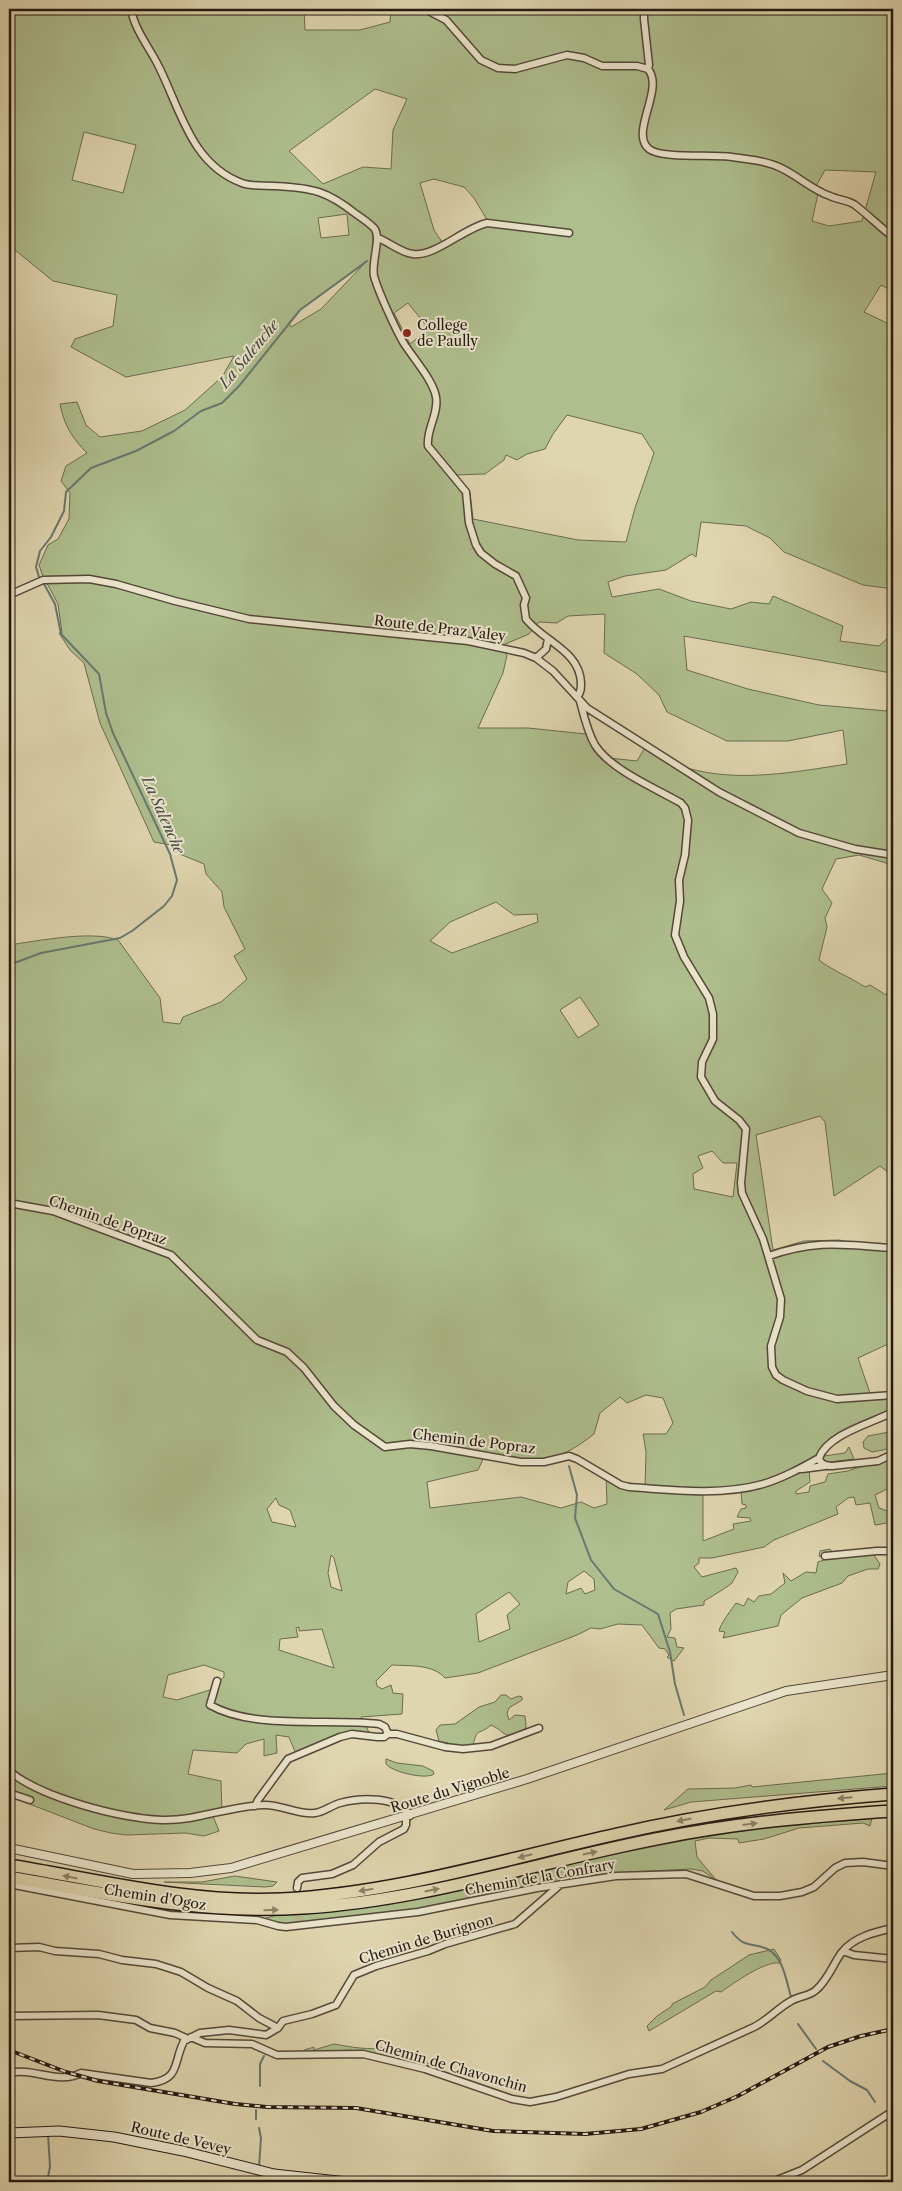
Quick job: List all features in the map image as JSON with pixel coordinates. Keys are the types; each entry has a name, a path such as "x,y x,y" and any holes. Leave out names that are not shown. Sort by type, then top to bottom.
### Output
{"highway":[{"path":"9,1866 176,1895 278,1899 332,1895 440,1876 683,1820 788,1804 893,1794"},
{"path":"9,1877 134,1900 222,1909 304,1908 365,1902 445,1887 684,1834 774,1821 893,1811"}],"main road":[{"name":"Route de Vevey","path":"9,2132 59,2131 114,2138 183,2151 274,2174 347,2182"}],"street":[{"path":"131,9 172,101 192,139 208,162 226,175 244,184 318,190 341,202 375,229 378,238 373,260 375,279 403,341 424,373 436,398 428,446 466,492 469,523 476,545 495,564 516,576 526,598 524,605 526,619 567,654 579,670 581,689 578,699 588,730 607,760 681,803 687,814 685,855 678,880 680,901 675,935 684,957 709,998 713,1014 713,1039 702,1062 700,1077 715,1101 740,1120 746,1129 741,1183 742,1193 769,1256 781,1299 780,1317 771,1346 770,1357 776,1375 807,1391 837,1399 893,1396"},
{"path":"425,9 446,20 481,60 498,68 515,69 567,55 584,58 602,66 637,66 648,69"},
{"path":"644,9 648,69 652,78 651,94 643,131 644,144 649,149 663,154 730,157 761,162 782,168 829,196 851,203 893,237"},
{"path":"378,238 416,255 443,246 469,229 487,223 569,233"},
{"name":"Route de Praz Valey","path":"9,595 37,581 49,579 103,581 249,619 468,641 510,649 536,658 553,671 587,708 719,792 786,828 805,835 855,849 893,856"},
{"path":"536,658 546,649 548,639"},
{"name":"Chemin de Popraz","path":"9,1203 53,1212 171,1255 258,1340 287,1352 304,1368 334,1406 354,1425 385,1447 410,1444 430,1446 521,1462 544,1462 569,1456 621,1485 629,1487 733,1490 761,1485 798,1470 819,1458 823,1450 847,1433 893,1412"},
{"path":"769,1256 796,1247 823,1243 893,1248"},
{"name":"Chemin de Popraz","path":"798,1470 878,1461 893,1454"},
{"path":"819,1458 821,1463 826,1466"},
{"path":"825,1556 893,1551"},
{"name":"Route du Vignoble","path":"9,1848 134,1874 190,1873 231,1868 527,1779 786,1691 893,1675"},
{"path":"216,1682 210,1705 228,1713 270,1720 379,1724 386,1727 388,1734"},
{"path":"255,1806 288,1759 340,1737 352,1734 377,1737 397,1734 445,1747 463,1749 491,1746 539,1728"},
{"path":"9,1771 39,1788 90,1808 163,1820 196,1817 268,1805 314,1813 341,1802 376,1800 402,1806 408,1816 404,1829 379,1842 358,1862 338,1872 305,1876 299,1880 297,1888"},
{"path":"9,1793 30,1800"},
{"name":"Chemin de la Confrary","path":"299,1925 418,1912 562,1884 616,1876 674,1874 705,1879 730,1890 754,1896 780,1896 802,1892 814,1887 835,1868 845,1863 863,1862 893,1866"},
{"name":"Chemin d'Ogoz","path":"9,1884 170,1915 256,1920 278,1926 299,1925"},
{"name":"Chemin de Burignon","path":"190,2038 200,2033 229,2030 266,2035 278,2028 283,2021 312,2014 336,2005 354,1975 444,1944 515,1924 562,1884"},
{"path":"843,1951 861,1937 893,1928"},
{"path":"9,1948 39,1947 55,1951 99,1954 122,1960 156,1964 182,1972 208,1988 237,2001 259,2018 278,2028"},
{"path":"843,1951 854,1955 893,1959"},
{"name":"Chemin de Chavonchin","path":"9,2016 98,2015 136,2020 150,2028 175,2033 205,2043 252,2044 277,2055 363,2054 425,2069 512,2099 530,2102 556,2097 629,2074 662,2069 754,2027 793,2000 814,1992 827,1978 843,1951"},
{"path":"9,2073 18,2071 30,2072 65,2078 72,2078 81,2073 151,2083 158,2082 169,2078 174,2072 180,2049 184,2041 190,2038"},
{"path":"772,2182 802,2170 893,2111"}],"green space":[{"path":"9,9 304,9 305,30 360,30 390,22 391,9 893,9 893,291 881,285 864,312 889,324 893,321 893,589 863,585 784,552 770,538 746,526 701,522 696,557 692,554 666,570 625,576 608,582 612,597 659,589 691,601 731,609 751,602 769,604 773,596 843,626 840,641 879,646 893,633 893,865 859,855 836,859 822,889 832,903 825,918 827,927 819,960 865,987 870,985 886,995 888,991 893,992 893,1176 880,1166 834,1196 825,1122 820,1116 756,1135 773,1250 804,1241 839,1240 893,1251 893,1344 886,1345 858,1358 870,1393 893,1393 893,1413 854,1430 835,1443 824,1456 845,1453 849,1447 854,1459 821,1463 809,1469 810,1482 796,1491 796,1494 809,1492 810,1486 825,1482 828,1474 848,1471 893,1455 893,1486 875,1495 879,1508 893,1513 893,1522 875,1525 870,1503 856,1505 854,1497 848,1498 836,1507 838,1514 774,1540 764,1547 712,1558 699,1558 699,1563 694,1567 702,1577 736,1568 738,1572 732,1583 704,1601 704,1605 676,1609 670,1613 671,1629 667,1637 675,1638 677,1647 684,1648 674,1661 667,1657 669,1655 665,1649 659,1648 642,1625 618,1624 600,1629 591,1628 478,1673 445,1678 440,1673 427,1668 392,1665 376,1681 377,1686 382,1689 391,1685 393,1693 403,1694 402,1714 361,1717 372,1738 351,1736 296,1754 289,1737 276,1735 277,1753 264,1756 264,1739 246,1744 237,1753 193,1750 188,1774 221,1781 222,1814 213,1816 219,1831 204,1836 185,1833 126,1835 111,1833 94,1829 9,1796 9,945 79,936 107,937 118,940 160,998 163,1022 180,1024 183,1017 221,1002 247,979 234,956 245,949 224,907 222,892 206,874 204,864 175,852 171,845 154,842 100,723 84,663 70,650 59,633 62,633 58,604 39,565 48,545 58,539 69,519 70,493 61,481 66,466 87,453 69,431 60,404 77,402 86,425 100,437 142,431 185,410 222,377 234,356 126,377 71,347 75,339 113,326 117,295 53,281 9,245","holes":["375,89 407,99 393,130 391,169 363,167 323,184 289,151","84,132 136,145 123,193 72,180","825,170 876,172 862,221 829,226 812,221 818,194 815,188","434,179 464,187 474,198 490,225 468,227 442,242 434,230 420,183","347,214 349,235 321,238 318,218","364,264 321,309 291,327 289,323 300,310","408,303 429,329 410,344 394,313","567,415 642,434 654,453 635,508 626,542 578,540 473,519 470,493 454,475 485,474 504,460 506,455 517,460 527,454 545,449","605,614 604,653 637,674 659,695 667,712 727,741 788,741 843,730 847,764 767,775 727,775 687,768 671,761 647,744 637,761 609,758 586,734 528,728 478,728 503,673 507,655 501,646 529,634 539,622 557,623 568,616","684,636 891,673 887,711 819,705 748,689 687,670","496,902 514,915 537,914 538,922 452,953 430,941 450,922","580,997 599,1025 578,1038 560,1010","712,1151 723,1163 737,1163 733,1197 694,1189 693,1174 703,1168 698,1156","646,1395 663,1398 673,1423 666,1434 643,1434 646,1452 645,1486 618,1481 606,1474 607,1504 594,1508 581,1502 561,1508 521,1497 430,1508 427,1482 478,1470 486,1453 531,1460 555,1457 579,1445 594,1434 600,1413 620,1397 627,1403","741,1490 742,1504 746,1505 746,1508 741,1509 737,1517 750,1518 751,1521 733,1524 734,1529 703,1541 703,1492","276,1498 279,1505 290,1510 296,1527 272,1522 267,1509","331,1555 334,1558 342,1591 331,1587 328,1573","584,1571 594,1579 595,1590 585,1594 581,1588 566,1594 568,1582","509,1592 520,1604 507,1615 510,1629 479,1642 476,1614","299,1627 299,1631 322,1629 334,1668 279,1650 280,1639 298,1637 296,1628","204,1665 224,1672 224,1677 210,1690 177,1700 163,1697 168,1675"]},
{"path":"893,1428 893,1448 872,1452 864,1448 863,1442 868,1436 889,1432"},
{"path":"830,1549 836,1557 873,1554 880,1564 878,1569 868,1569 848,1576 842,1583 802,1598 781,1615 778,1626 723,1638 725,1632 719,1631 720,1628 736,1603 744,1606 748,1598 754,1602 759,1596 771,1594 785,1583 783,1573 791,1581 806,1572 816,1573 818,1562 827,1559 819,1556 820,1551"},
{"path":"501,1695 506,1695 511,1699 519,1696 522,1697 522,1700 509,1708 507,1713 509,1720 515,1715 525,1716 526,1727 524,1731 508,1735 491,1725 477,1733 473,1746 447,1747 448,1743 439,1741 436,1730 440,1725 455,1724 479,1707 495,1702"},
{"path":"386,1759 397,1763 423,1766 433,1771 434,1774 430,1776 417,1776 395,1770 386,1764"},
{"path":"893,1773 893,1786 691,1802 664,1810 688,1789 735,1788 751,1785 752,1787"},
{"path":"872,1818 870,1826 863,1823 799,1828 764,1839 739,1843 738,1839 709,1838 695,1841 697,1857 717,1881 703,1871 691,1869 608,1873 549,1883 435,1907 285,1925 262,1919 278,1915 340,1910 399,1902 605,1856 692,1839 762,1828"},
{"path":"235,1876 277,1882 273,1886 265,1887 164,1882 202,1882"},
{"path":"774,1949 781,1960 780,1963 773,1963 758,1969 721,1992 716,1991 649,2031 647,2026 657,2016 672,2006 672,2004 705,1987 711,1980 749,1955"},
{"path":"334,2044 367,2049 386,2047 438,2067 435,2071 350,2050 305,2053 304,2050 314,2047 314,2050"}],"waterway":[{"name":"La Salenche","path":"39,577 36,567 40,551 51,537 64,511 66,492 91,468 136,451 174,431 201,411 222,403 239,386 300,310 367,261"},
{"name":"La Salenche","path":"9,965 41,953 120,938 164,906 172,896 177,880 170,854 113,733 106,713 99,674 61,634 55,604 44,584"},
{"path":"569,1466 577,1495 575,1518 591,1560 614,1589 658,1614 670,1652 675,1684 684,1715"},
{"path":"732,1932 742,1942 762,1947 775,1955 785,1975 791,1997"},
{"path":"798,2024 816,2049"},
{"path":"260,2086 260,2064 264,2056"},
{"path":"823,2061 850,2081 867,2090 875,2102"},
{"path":"256,2110 256,2119"},
{"path":"259,2128 261,2138 259,2167"},
{"path":"47,2182 50,2167 48,2134"},
{"path":"258,2174 259,2178 269,2182"}],"tunnel":[{"path":"298,1907 299,1925"}],"railway":[{"path":"9,2050 66,2072 98,2081 235,2104 267,2107 356,2108 493,2131 585,2134 641,2129 701,2112 738,2096 828,2047 861,2036 893,2029"}],"place":[{"name":"College de Paully","path":"407,333"}]}
